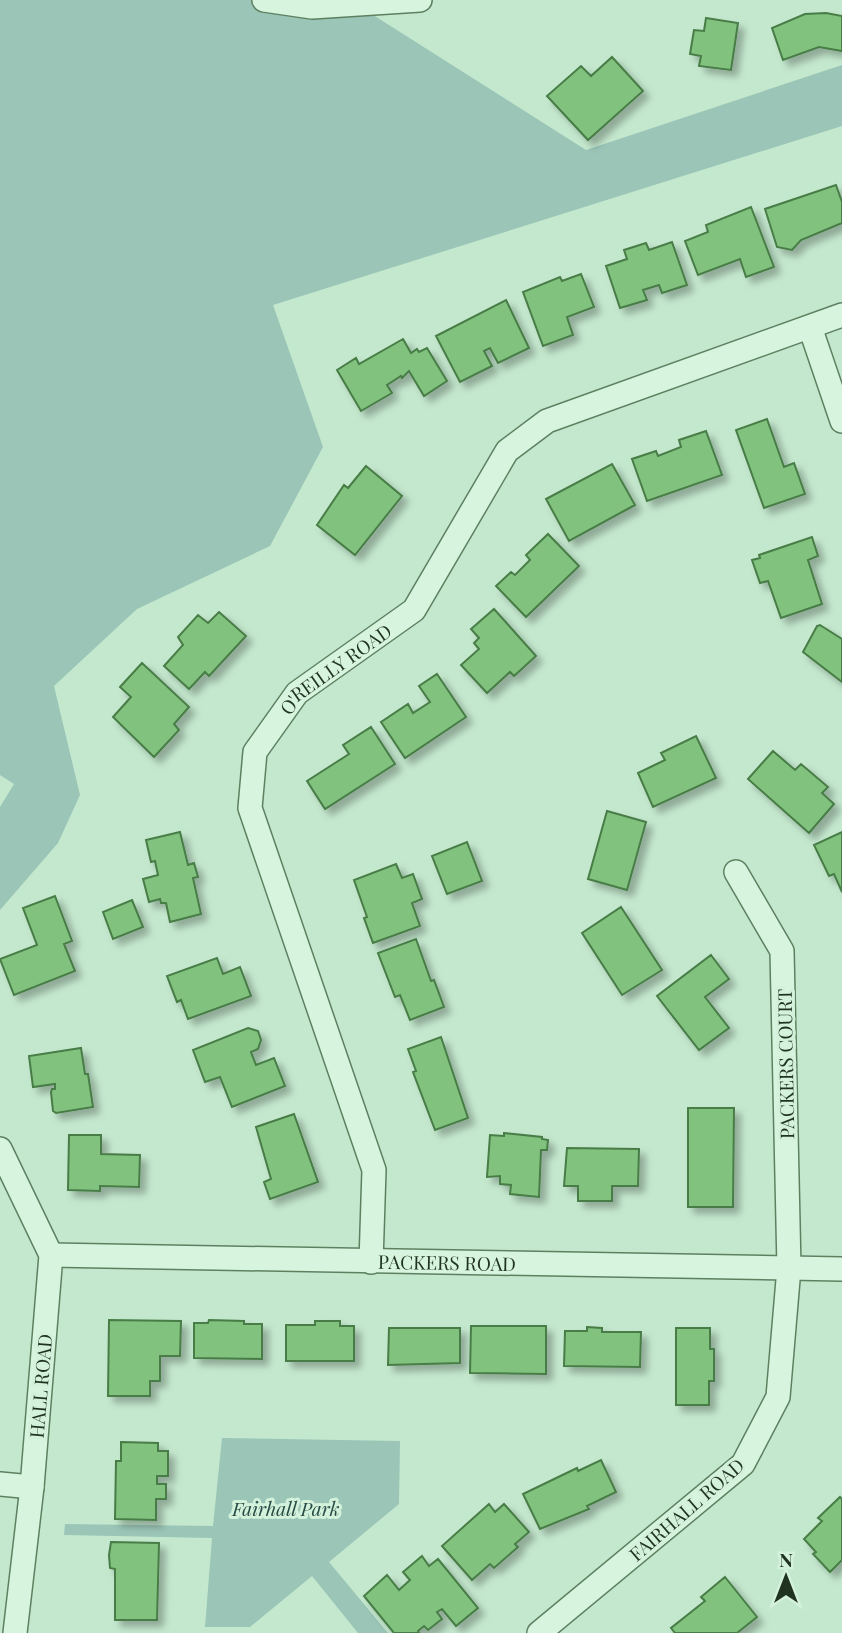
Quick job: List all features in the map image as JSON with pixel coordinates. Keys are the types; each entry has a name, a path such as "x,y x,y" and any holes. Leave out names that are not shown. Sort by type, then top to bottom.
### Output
{"street":[{"path":"264,0 312,7 420,0"},
{"name":"O'REILLY ROAD","path":"371,1262 374,1170 250,808 255,752 297,693 414,610 507,451 547,421 842,315"},
{"path":"810,327 842,421"},
{"name":"PACKERS COURT","path":"736,872 782,951 789,1268"},
{"path":"0,1149 51,1255"},
{"name":"PACKERS ROAD","path":"51,1255 842,1269"},
{"name":"HALL ROAD","path":"15,1633 32,1486 51,1255"},
{"name":"FAIRHALL ROAD","path":"539,1633 743,1464 778,1397 789,1268"},
{"path":"0,1484 32,1486"}],"green space":[{"path":"0,0 253,0 359,6 586,150 842,65 842,126 273,305 323,447 270,546 137,609 54,686 80,795 58,843 0,910 0,807 14,784 0,775"},
{"name":"Fairhall Park","path":"222,1438 400,1441 399,1504 329,1562 388,1633 358,1633 312,1576 250,1627 205,1627 212,1538 64,1535 65,1524 213,1526"}],"building":[{"path":"826,13 842,16 842,51 819,47 783,60 772,28 805,14"},
{"path":"706,18 738,23 731,70 699,66 701,56 690,54 694,30 704,31"},
{"path":"612,57 643,91 588,140 547,96 581,66 591,76"},
{"path":"836,185 842,202 842,223 801,240 792,250 777,247 765,209"},
{"path":"751,207 774,267 746,277 740,259 698,275 685,241 708,232 706,225"},
{"path":"672,242 687,285 662,293 659,285 643,290 647,300 620,308 606,266 627,259 624,250 646,243 649,250"},
{"path":"581,274 594,307 567,317 573,335 543,346 523,292 560,277 562,281"},
{"path":"506,300 529,348 498,363 490,348 484,351 492,366 460,382 436,336"},
{"path":"403,339 411,353 427,348 447,381 424,396 409,371 402,378 401,376 387,385 392,393 361,411 337,370 356,358 359,364"},
{"path":"767,419 784,467 794,463 805,494 764,508 736,430"},
{"path":"706,431 722,475 647,501 632,459 656,451 658,456 681,447 679,440"},
{"path":"612,464 635,505 569,541 546,499"},
{"path":"366,466 402,496 355,555 317,525 344,485 348,488"},
{"path":"548,534 579,566 526,617 496,586 511,572 515,575 530,560 526,555"},
{"path":"812,537 818,556 808,560 822,604 781,618 768,581 760,583 752,560 760,558 759,555"},
{"path":"494,609 536,656 514,676 510,672 487,693 461,665 479,649 474,643 479,638 471,629"},
{"path":"219,612 246,636 209,676 205,672 189,689 164,666 183,645 178,637 198,615 208,623"},
{"path":"820,625 842,639 842,682 803,652"},
{"path":"142,663 189,707 174,724 179,730 154,757 113,717 131,697 120,687"},
{"path":"437,674 466,717 405,758 381,722 408,704 413,713 430,702 419,686"},
{"path":"371,727 395,764 325,809 307,781 349,754 343,745"},
{"path":"696,736 716,778 653,807 638,773 665,760 661,753"},
{"path":"773,751 795,770 801,764 828,787 822,793 834,804 809,833 748,779"},
{"path":"607,811 646,822 627,890 588,879"},
{"path":"180,832 188,865 194,863 198,877 193,878 201,914 170,922 166,903 161,903 160,899 149,902 143,879 158,875 155,861 151,862 146,840"},
{"path":"842,832 842,892 834,874 829,876 814,845"},
{"path":"467,842 482,881 447,894 432,856"},
{"path":"396,864 402,878 413,874 422,899 412,903 420,926 373,943 354,880"},
{"path":"55,896 72,941 64,944 75,971 14,995 0,959 37,945 23,908"},
{"path":"132,900 143,927 113,939 103,912"},
{"path":"621,907 662,970 622,995 582,933"},
{"path":"416,939 431,981 434,980 444,1007 410,1020 400,995 395,997 378,953"},
{"path":"711,955 729,979 705,997 729,1028 699,1050 657,996"},
{"path":"217,958 223,974 240,967 251,996 188,1019 181,1000 177,1002 167,976"},
{"path":"248,1028 258,1031 261,1040 258,1049 251,1052 256,1065 274,1058 285,1086 232,1107 220,1077 205,1082 193,1050"},
{"path":"441,1037 468,1118 435,1130 413,1072 416,1071 408,1049"},
{"path":"81,1048 93,1107 56,1113 53,1111 51,1092 55,1089 55,1084 33,1087 29,1056"},
{"path":"688,1108 734,1108 733,1207 688,1207"},
{"path":"294,1114 318,1182 270,1199 264,1182 271,1179 256,1127"},
{"path":"504,1133 548,1140 547,1150 541,1150 539,1197 510,1194 511,1185 500,1184 500,1176 487,1177 490,1135 504,1136"},
{"path":"69,1135 101,1135 101,1154 140,1155 139,1187 100,1186 100,1191 68,1190"},
{"path":"567,1148 639,1149 638,1186 612,1186 612,1201 578,1201 578,1186 564,1186"},
{"path":"109,1320 181,1321 180,1356 160,1356 160,1381 150,1381 150,1396 108,1396"},
{"path":"209,1320 262,1324 262,1359 194,1358 194,1323 208,1323"},
{"path":"315,1321 340,1321 340,1326 354,1326 354,1361 286,1361 286,1325 315,1325"},
{"path":"471,1326 546,1326 546,1374 470,1373"},
{"path":"587,1327 602,1328 602,1332 641,1332 640,1367 564,1366 565,1331 587,1331"},
{"path":"389,1328 460,1328 460,1363 388,1365"},
{"path":"676,1328 710,1328 710,1349 714,1349 714,1381 709,1381 709,1405 676,1405"},
{"path":"121,1442 158,1443 158,1451 168,1451 168,1476 157,1476 157,1484 166,1484 166,1499 156,1499 156,1520 115,1519 116,1461 121,1461"},
{"path":"601,1460 616,1492 587,1506 589,1509 540,1529 523,1494 577,1468 578,1471"},
{"path":"840,1497 842,1560 830,1572 813,1554 816,1552 804,1539 822,1521 818,1518"},
{"path":"489,1504 495,1512 504,1504 529,1532 515,1544 518,1547 494,1568 490,1564 472,1580 442,1546"},
{"path":"111,1542 159,1543 157,1620 115,1620 115,1569 110,1568 109,1555"},
{"path":"422,1556 429,1566 438,1559 478,1608 456,1626 442,1609 437,1612 442,1619 428,1630 424,1626 419,1633 394,1633 364,1596 387,1575 399,1590 410,1580 403,1572"},
{"path":"725,1577 757,1617 737,1633 675,1633 671,1628 705,1601 701,1597"}]}
